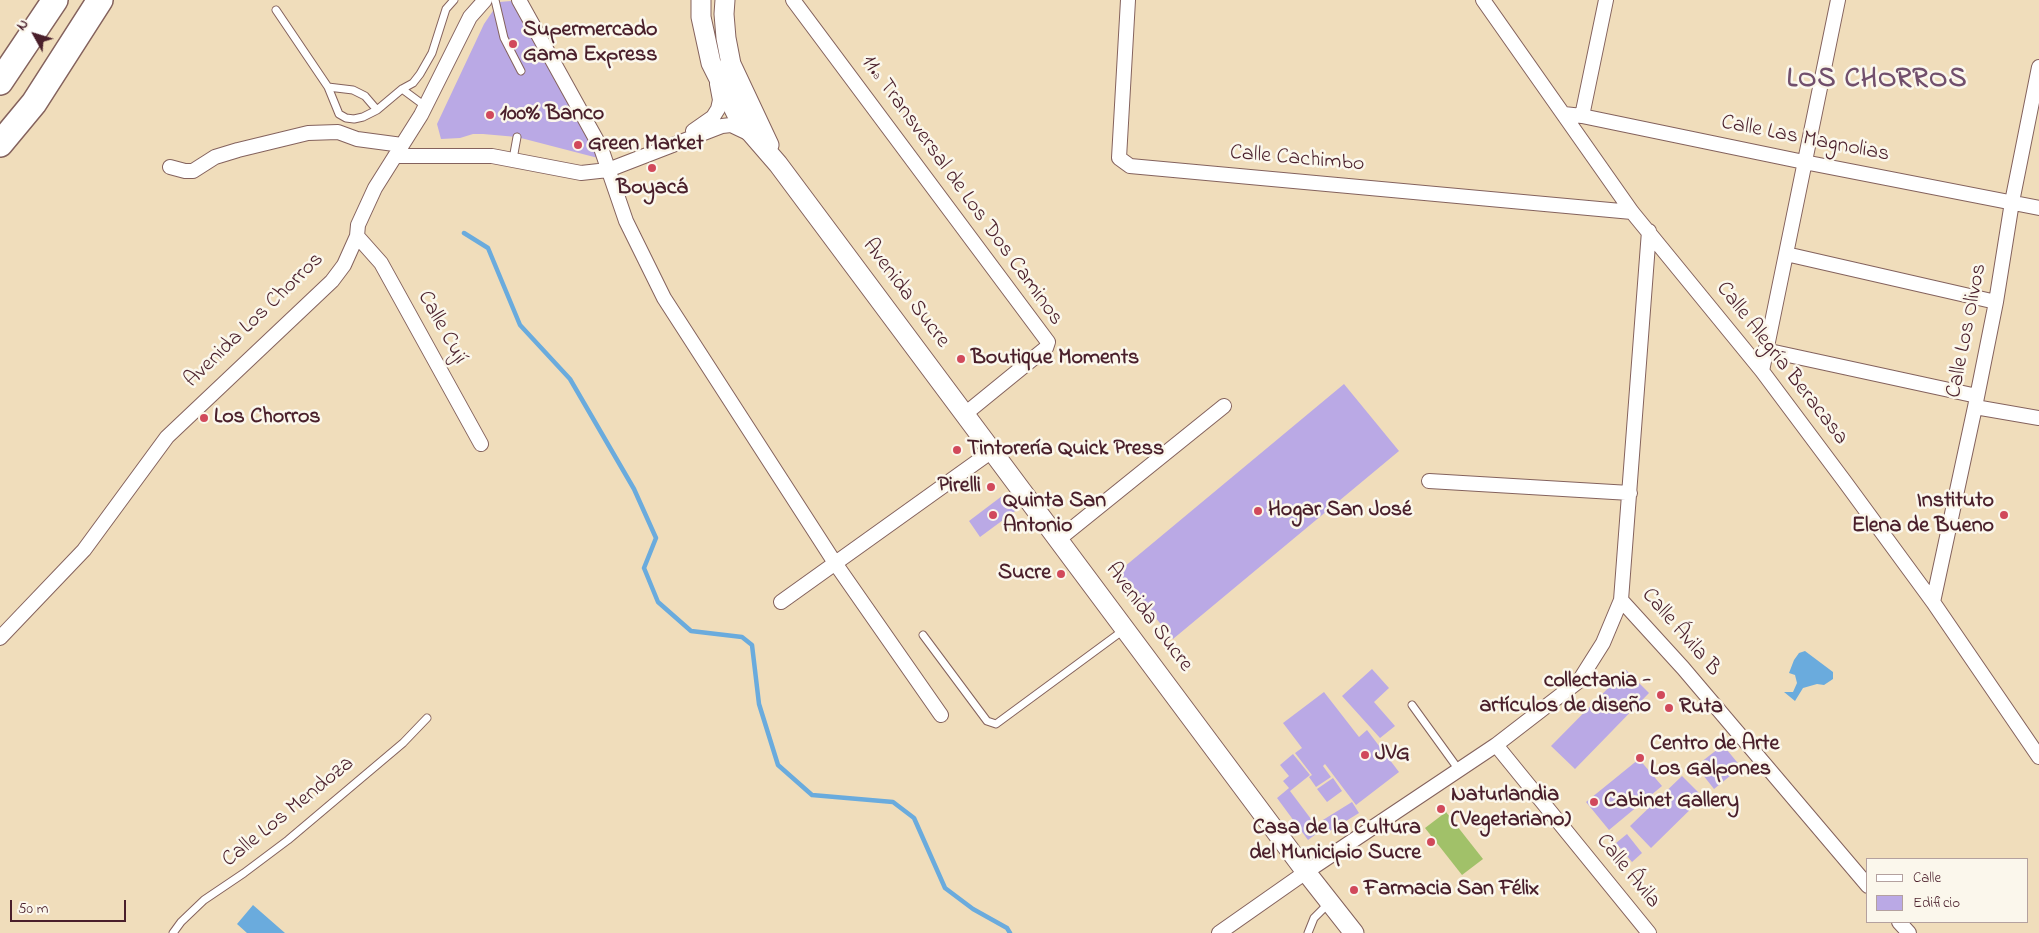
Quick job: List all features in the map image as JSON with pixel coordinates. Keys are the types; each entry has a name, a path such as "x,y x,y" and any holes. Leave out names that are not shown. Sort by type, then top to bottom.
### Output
{"highway":[{"path":"0,82 55,0"},
{"path":"0,144 34,103 100,0"}],"main road":[{"name":"Avenida Sucre","path":"701,0 701,17 711,63 728,101 752,134 778,164 1306,872 1354,933"},
{"name":"Avenida Sucre","path":"725,0 726,38 732,64 778,164"}],"street":[{"name":"Avenida Los Chorros","path":"0,638 84,550 167,437 332,280 344,265 357,236 358,225 368,203 425,106 470,17 484,0"},
{"path":"519,0 601,148 626,221 664,298 835,563 941,715"},
{"name":"11.ª Transversal de Los Dos Caminos","path":"794,0 1048,342 1046,348 965,414"},
{"name":"Calle Cachimbo","path":"1128,0 1119,158 1124,164 1632,212"},
{"name":"Calle Alegría Beracasa","path":"1483,0 1632,212 1762,371 1933,602 2039,757"},
{"path":"1582,116 1606,0"},
{"path":"1762,371 1838,0"},
{"path":"676,143 713,117 718,109 719,89 711,63"},
{"name":"Calle Los Olivos","path":"1933,602 1996,302 2012,202 2039,67"},
{"name":"Calle Las Magnolias","path":"1564,114 1582,116 2039,208"},
{"path":"170,167 185,172 192,171 215,157 238,150 308,133 338,132 399,150 513,159 580,174 608,170 722,126 731,125 752,134"},
{"name":"Calle Ávila B","path":"1649,231 1621,600 1683,668 1866,884"},
{"name":"Calle Cují","path":"357,236 381,263 481,444"},
{"path":"1786,254 1996,302"},
{"path":"1765,350 2039,418"},
{"path":"1059,539 1224,406"},
{"path":"781,602 992,451"},
{"path":"1429,481 1630,493"},
{"path":"1219,933 1306,872 1496,745 1579,681 1603,643 1621,600"},
{"name":"Calle Ávila","path":"1496,745 1650,933"},
{"path":"1900,923 1909,933"}],"lane":[{"path":"276,10 328,87 339,114 346,118 354,119 377,110 413,82 427,63 446,9 454,0"},
{"path":"495,0 504,38 521,71"},
{"path":"328,87 353,90 365,96 377,110"},
{"path":"402,89 425,106"},
{"path":"513,159 517,137"},
{"path":"923,635 987,721 996,724 1125,628"},
{"path":"1412,705 1459,770"},
{"name":"Calle Los Mendoza","path":"173,933 181,922 204,900 288,840 403,743 427,718"},
{"path":"1308,933 1314,918 1330,902"}],"green space":[{"path":"1446,812 1483,859 1462,875 1425,828"}],"water":[{"path":"1805,651 1833,672 1833,679 1824,685 1817,684 1803,688 1795,701 1784,692 1793,692 1797,683 1795,675 1789,673 1799,653"},
{"path":"253,905 285,933 247,933 237,924"}],"building":[{"path":"511,1 598,158 517,137 473,134 460,138 441,139 437,124 484,24 499,2"},
{"name":"Hogar San José","path":"1344,384 1399,451 1173,639 1118,572"},
{"name":"Quinta San Antonio","path":"1006,493 1018,509 980,537 969,521"},
{"path":"1372,669 1389,688 1374,702 1395,726 1380,738 1342,696"},
{"path":"1626,670 1649,693 1575,769 1551,746"},
{"path":"1324,692 1359,737 1367,730 1399,772 1356,805 1325,764 1323,766 1331,777 1316,787 1309,777 1312,775 1295,753 1302,748 1283,723"},
{"path":"1723,745 1741,767 1714,789 1696,766"},
{"path":"1293,754 1310,775 1290,791 1320,831 1308,840 1277,798 1289,788 1283,781 1289,776 1280,765"},
{"path":"1639,759 1662,786 1609,830 1586,802"},
{"path":"1682,776 1703,797 1651,848 1630,826"},
{"path":"1333,778 1342,791 1327,802 1317,789"},
{"path":"1352,802 1359,813 1325,834 1318,823"},
{"path":"1627,834 1642,853 1632,862 1616,843"}],"waterway":[{"path":"464,233 488,248 520,325 570,379 634,489 656,538 644,568 658,602 691,631 742,637 752,645 759,704 778,765 812,795 893,802 914,818 945,888 973,909 1007,928 1010,933"}],"place":[{"name":"Supermercado Gama Express","path":"513,44"},
{"name":"100% Banco","path":"490,115"},
{"name":"Green Market","path":"578,145"},
{"name":"Boyacá","path":"652,168"},
{"name":"Boutique Moments","path":"961,359"},
{"name":"Los Chorros","path":"204,418"},
{"name":"Tintorería Quick Press","path":"957,450"},
{"name":"Pirelli","path":"991,487"},
{"name":"Hogar San José","path":"1258,511"},
{"name":"Quinta San Antonio","path":"993,515"},
{"name":"Instituto Elena de Bueno","path":"2004,515"},
{"name":"Sucre","path":"1061,574"},
{"name":"collectania - artículos de diseño","path":"1661,695"},
{"name":"Ruta","path":"1669,708"},
{"name":"JVG","path":"1365,755"},
{"name":"Centro de Arte Los Galpones","path":"1640,758"},
{"name":"Cabinet Gallery","path":"1594,802"},
{"name":"Naturlandia (Vegetariano)","path":"1441,809"},
{"name":"Casa de la Cultura del Municipio Sucre","path":"1431,842"},
{"name":"Farmacia San Félix","path":"1354,890"}],"district":[{"name":"LOS CHORROS","path":"1877,81"}]}
